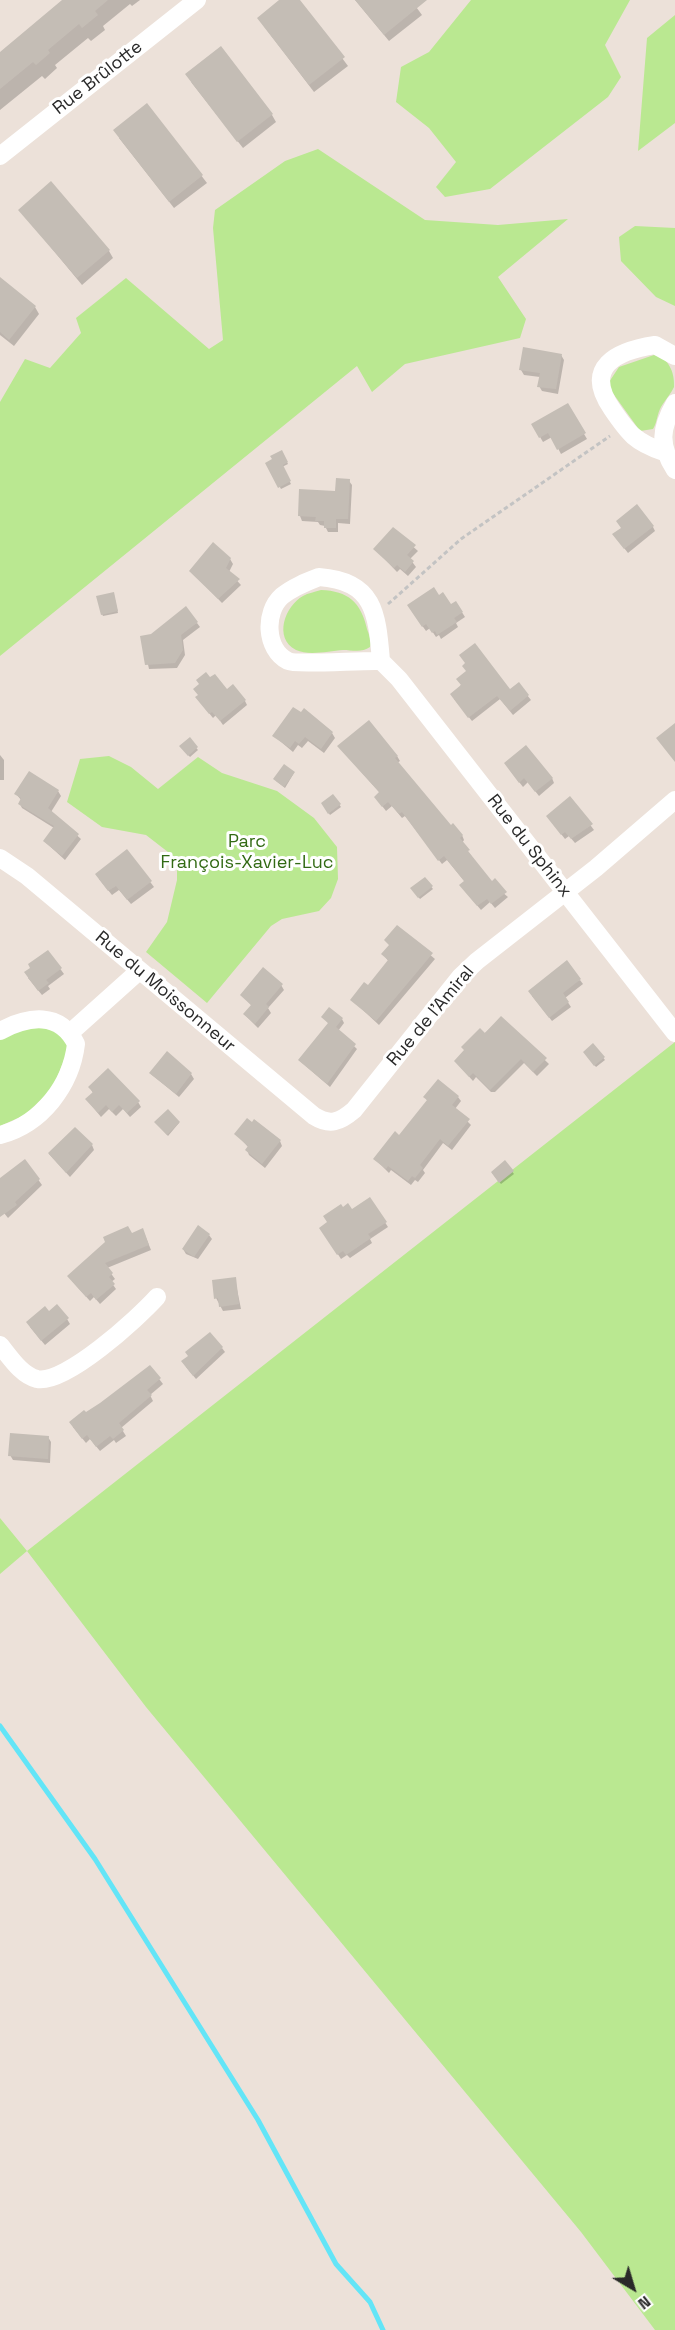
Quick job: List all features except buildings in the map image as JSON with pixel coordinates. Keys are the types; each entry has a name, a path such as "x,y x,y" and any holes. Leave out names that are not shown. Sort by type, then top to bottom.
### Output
{"street":[{"name":"Rue Brûlotte","path":"0,156 197,0"},
{"path":"664,452 635,440 624,427 600,388 600,379 609,361 618,354 655,345 675,356"},
{"path":"675,403 664,431 664,452 675,470"},
{"path":"320,577 341,579 359,589 366,596 375,616 381,661 350,660 304,664 288,662 271,642 269,627 274,608 280,597 297,586 320,577"},
{"name":"Rue du Sphinx","path":"381,661 399,679 675,1033"},
{"name":"Rue de l'Amiral","path":"333,1123 343,1120 354,1110 460,977 563,891 596,868 675,800"},
{"name":"Rue du Moissonneur","path":"0,858 27,876 314,1116 323,1122 333,1123"},
{"path":"71,1032 139,971"},
{"path":"0,1030 19,1021 46,1019 60,1023 71,1032 76,1044 66,1083 55,1098 30,1121 0,1135"},
{"path":"0,1345 16,1364 36,1378 46,1380 60,1376 126,1328 157,1297"}],"path":[{"path":"375,616 461,538 624,427"}],"green space":[{"path":"471,0 630,0 605,45 621,77 608,97 490,189 445,197 436,187 456,162 429,128 396,102 401,67 429,52"},
{"path":"675,15 675,123 638,151 647,38"},
{"path":"318,149 425,220 498,225 568,219 498,277 526,319 520,338 405,364 372,392 357,366 0,656 0,402 25,359 50,368 81,333 76,318 126,278 209,349 223,340 213,228 215,210 285,161"},
{"path":"635,226 675,228 675,306 656,297 621,261 619,237"},
{"path":"654,355 659,356 670,366 674,387 661,407 653,429 640,431 612,392 609,382 619,367"},
{"path":"321,590 339,593 357,605 370,638 370,647 360,651 313,653 301,652 289,645 283,630 291,607 303,596"},
{"name":"Parc François-Xavier-Luc","path":"109,756 131,767 158,789 198,757 222,773 277,791 314,818 337,847 338,879 331,898 319,911 282,919 271,926 207,1003 146,952 167,922 177,880 177,859 146,835 102,827 67,802 80,759"},
{"path":"36,1026 58,1031 69,1047 53,1088 25,1115 0,1126 0,1037"},
{"path":"675,1042 675,2330 655,2330 581,2232 146,1707 27,1551"},
{"path":"0,1518 27,1551 0,1574"}],"waterway":[{"path":"0,1726 95,1859 258,2120 336,2264 370,2302 383,2330"}]}
